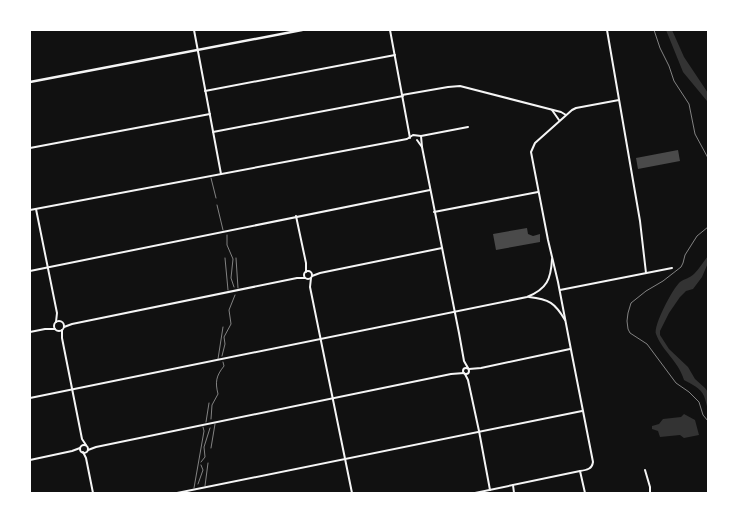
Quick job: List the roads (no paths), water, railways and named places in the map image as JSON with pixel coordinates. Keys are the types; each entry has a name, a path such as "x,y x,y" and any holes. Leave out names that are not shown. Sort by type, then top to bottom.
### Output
{"main road":[{"path":"30,82 302,30"}],"street":[{"path":"194,30 221,174"},
{"path":"390,30 410,138"},
{"path":"606,30 640,221 646,273"},
{"path":"205,91 395,55"},
{"path":"213,132 453,86 460,86 561,112 566,115"},
{"path":"475,493 592,468 593,462 560,290 531,155 532,148 538,140 572,110 619,100"},
{"path":"552,110 560,120"},
{"path":"30,148 210,114"},
{"path":"413,135 421,136 468,127"},
{"path":"409,128 413,135"},
{"path":"410,138 413,135"},
{"path":"417,140 421,136"},
{"path":"421,136 434,212 490,490"},
{"path":"30,210 410,138 417,140 422,147"},
{"path":"30,271 430,190"},
{"path":"434,212 538,192"},
{"path":"36,209 57,313 60,321 72,324"},
{"path":"296,216 306,263 311,277 310,287"},
{"path":"30,332 45,329 56,330 72,324 297,278 311,277 320,273 442,248"},
{"path":"30,398 527,297 541,290 547,283 551,273 552,259"},
{"path":"306,263 305,273 310,287 352,493"},
{"path":"560,290 672,268"},
{"path":"297,278 305,273 320,273"},
{"path":"527,297 544,299 552,304 566,322"},
{"path":"57,313 56,330 62,338"},
{"path":"45,329 60,321"},
{"path":"63,323 62,338 82,439 81,449 86,458 93,493"},
{"path":"81,449 87,451 96,447 203,424 570,349"},
{"path":"177,493 582,410"},
{"path":"82,439 86,445 86,458"},
{"path":"30,460 81,449 86,445 96,447"},
{"path":"645,470 650,493"},
{"path":"580,471 585,493"},
{"path":"513,485 514,493"}],"lane":[{"path":"211,176 216,198"},
{"path":"217,205 223,232"},
{"path":"225,258 228,292"},
{"path":"236,258 238,290"},
{"path":"218,360 223,327"},
{"path":"206,424 209,403"},
{"path":"210,448 215,422"},
{"path":"194,490 204,432 203,424"},
{"path":"205,487 208,463"}]}
